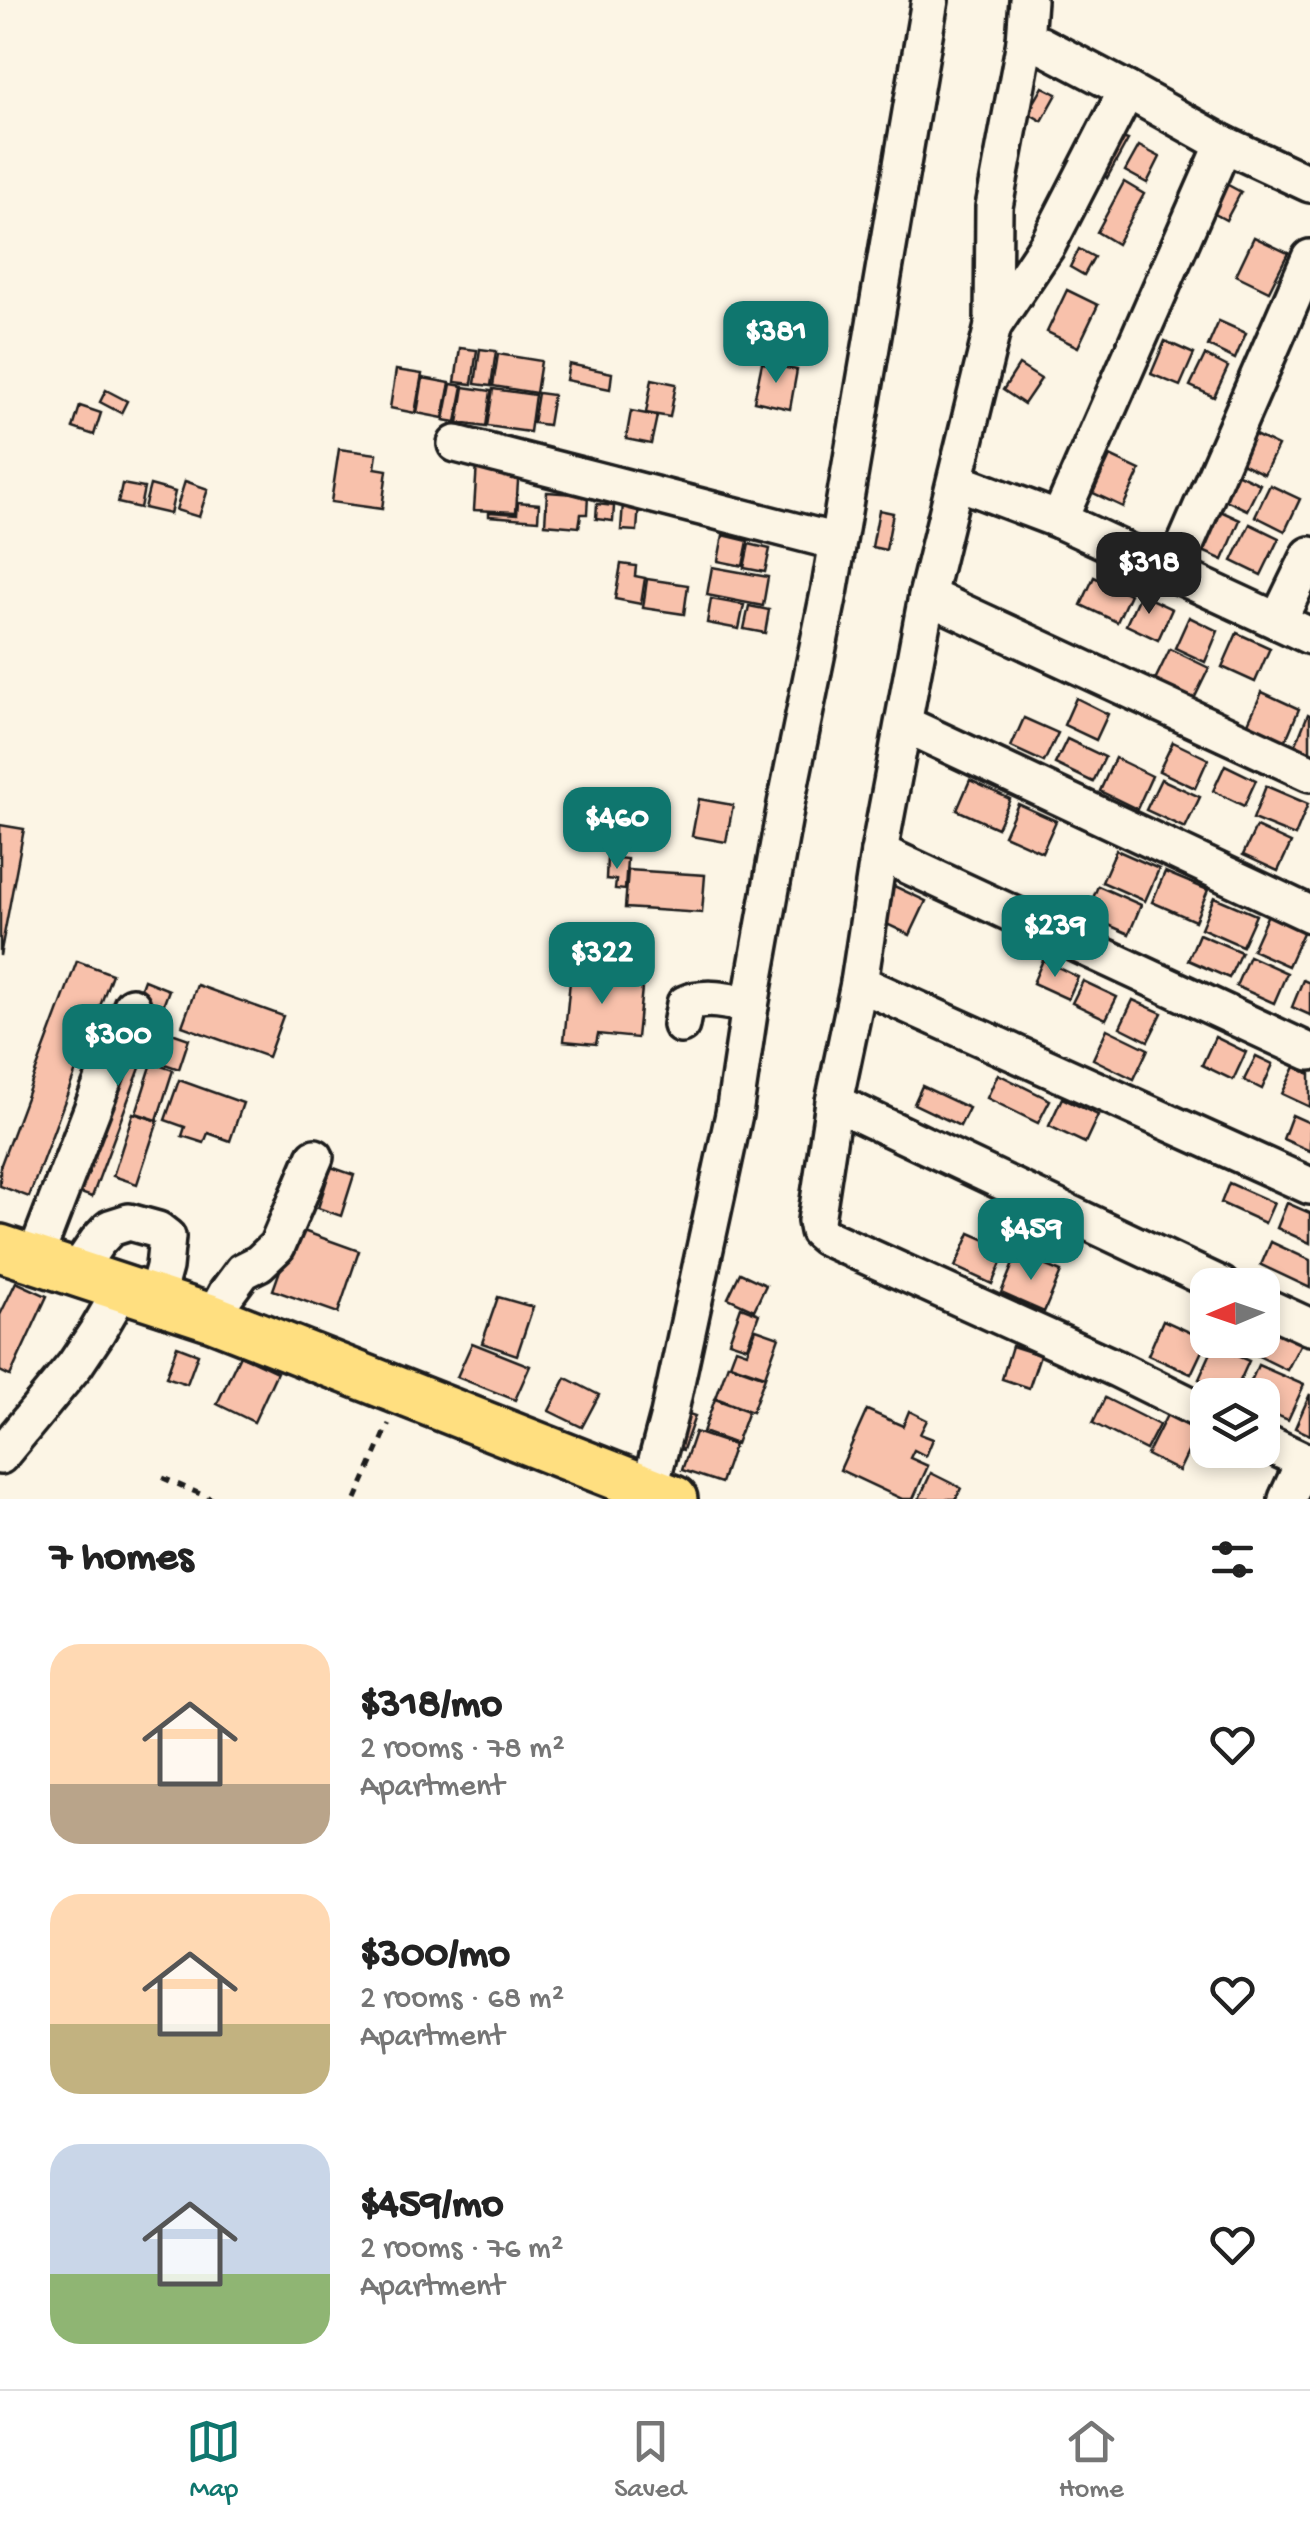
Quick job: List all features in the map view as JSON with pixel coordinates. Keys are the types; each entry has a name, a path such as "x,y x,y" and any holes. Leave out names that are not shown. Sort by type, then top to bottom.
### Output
{"main road":[{"path":"37,1260 213,1318 662,1495"}],"street":[{"path":"662,1495 669,1415 734,1114 930,0"},
{"path":"1028,0 1026,41 994,206 993,326 927,596 859,983 834,1102 816,1221 818,1231 825,1237 1190,1405"},
{"path":"1026,41 1041,45 1224,144 1310,184"},
{"path":"993,326 1048,244 1128,90"},
{"path":"1060,520 1224,144"},
{"path":"1173,573 1310,258"},
{"path":"456,444 837,542"},
{"path":"956,480 1060,520 1294,629 1310,555"},
{"path":"927,596 1310,773"},
{"path":"904,724 1310,914"},
{"path":"879,852 1310,1052"},
{"path":"859,983 1310,1186"},
{"path":"681,1026 685,1004 695,999 727,1000 750,1006"},
{"path":"37,1260 132,1006"},
{"path":"834,1102 1190,1270"},
{"path":"213,1318 243,1272 277,1246 315,1157"},
{"path":"0,1456 98,1332 138,1294 167,1247 166,1237 158,1230 129,1222 110,1228 97,1242 37,1260"},
{"path":"1280,1313 1310,1327"},
{"path":"1280,1450 1307,1463 1287,1499"}],"path":[{"path":"356,1499 387,1428"},
{"path":"164,1478 212,1499"}],"building":[{"path":"1043,87 1057,94 1042,121 1028,113"},
{"path":"1111,134 1128,140 1107,178 1095,164"},
{"path":"1139,146 1160,157 1147,183 1125,171"},
{"path":"1215,178 1241,192 1226,220 1200,206"},
{"path":"1124,182 1144,194 1117,244 1097,232"},
{"path":"1254,237 1288,253 1269,291 1236,275"},
{"path":"1079,249 1094,257 1084,275 1070,267"},
{"path":"1067,290 1098,305 1078,347 1047,332"},
{"path":"1219,321 1246,333 1235,359 1208,346"},
{"path":"1165,341 1194,354 1180,386 1151,374"},
{"path":"460,348 477,350 472,384 455,382"},
{"path":"480,349 496,351 491,386 475,384"},
{"path":"498,354 541,361 536,393 493,386"},
{"path":"1205,355 1228,367 1214,397 1190,386"},
{"path":"762,363 797,370 790,409 754,401"},
{"path":"569,364 612,373 610,389 566,380"},
{"path":"1019,365 1041,379 1024,404 1003,390"},
{"path":"396,370 422,374 415,413 390,408"},
{"path":"423,378 450,383 443,418 417,413"},
{"path":"652,379 676,384 670,417 646,413"},
{"path":"450,384 462,386 456,422 444,420"},
{"path":"451,384 463,386 456,422 444,420"},
{"path":"464,387 491,391 486,427 458,423"},
{"path":"493,389 535,395 530,432 487,426"},
{"path":"106,390 127,401 121,413 100,402"},
{"path":"538,393 553,395 548,425 533,423"},
{"path":"80,406 101,413 94,435 73,428"},
{"path":"631,411 657,416 651,444 626,439"},
{"path":"1251,433 1278,446 1264,474 1237,461"},
{"path":"339,449 377,454 375,468 387,470 382,509 331,502"},
{"path":"1110,456 1140,470 1123,507 1093,493"},
{"path":"477,463 519,466 516,512 474,510"},
{"path":"1230,470 1260,484 1247,510 1217,496"},
{"path":"185,481 208,489 199,517 176,510"},
{"path":"122,484 144,488 140,508 118,503"},
{"path":"150,485 175,492 170,514 144,508"},
{"path":"1270,485 1300,499 1285,531 1255,516"},
{"path":"547,492 588,495 587,514 581,514 579,527 545,524"},
{"path":"518,502 539,504 538,520 489,516 489,512 517,514"},
{"path":"623,503 639,504 637,531 621,530"},
{"path":"597,504 614,506 613,521 596,519"},
{"path":"1214,508 1240,520 1223,560 1196,548"},
{"path":"879,510 893,513 886,550 872,547"},
{"path":"1250,524 1279,538 1261,575 1232,561"},
{"path":"723,535 748,541 743,566 718,561"},
{"path":"749,544 770,549 765,572 744,568"},
{"path":"621,564 636,566 635,576 645,578 641,604 615,599"},
{"path":"712,567 768,577 763,606 707,595"},
{"path":"1094,577 1130,594 1117,622 1081,605"},
{"path":"647,579 688,585 684,614 643,608"},
{"path":"1140,594 1172,609 1158,640 1126,625"},
{"path":"711,599 744,605 739,629 707,623"},
{"path":"749,606 769,610 765,633 744,629"},
{"path":"1189,617 1218,631 1205,662 1175,648"},
{"path":"1237,633 1270,648 1255,682 1222,667"},
{"path":"1170,649 1209,668 1193,701 1154,682"},
{"path":"1262,692 1299,709 1285,742 1247,725"},
{"path":"1076,698 1108,714 1096,740 1064,725"},
{"path":"1310,715 1310,756 1294,749"},
{"path":"1024,718 1058,733 1044,762 1011,747"},
{"path":"1067,739 1105,757 1093,782 1055,764"},
{"path":"1173,742 1208,759 1195,788 1159,771"},
{"path":"1115,758 1152,776 1137,809 1100,791"},
{"path":"1225,765 1256,780 1244,806 1213,791"},
{"path":"1161,779 1200,797 1185,828 1146,810"},
{"path":"970,780 1010,799 997,828 957,810"},
{"path":"1266,786 1308,804 1295,836 1253,819"},
{"path":"699,799 733,805 726,842 692,836"},
{"path":"1018,804 1056,821 1042,852 1004,835"},
{"path":"0,825 24,829 0,956"},
{"path":"1256,827 1291,843 1278,871 1243,855"},
{"path":"1116,850 1159,869 1145,901 1102,882"},
{"path":"607,857 627,859 625,890 615,889 616,880 606,879"},
{"path":"628,870 705,875 702,913 625,908"},
{"path":"1165,872 1208,890 1195,921 1152,902"},
{"path":"892,885 926,901 910,935 876,919"},
{"path":"1098,886 1141,905 1129,934 1086,915"},
{"path":"1214,897 1256,915 1242,946 1201,928"},
{"path":"1270,910 1306,926 1288,966 1252,950"},
{"path":"1199,934 1241,952 1229,978 1188,960"},
{"path":"585,956 600,958 599,971 583,970"},
{"path":"1249,956 1287,973 1274,1003 1236,986"},
{"path":"1043,960 1078,977 1068,999 1033,983"},
{"path":"77,961 112,974 29,1197 0,1186 0,1167"},
{"path":"571,971 643,978 637,1038 598,1034 596,1044 564,1041"},
{"path":"144,980 169,990 92,1197 66,1188"},
{"path":"1303,980 1310,983 1310,1015 1292,1007"},
{"path":"1083,981 1117,997 1106,1019 1072,1003"},
{"path":"197,985 283,1016 268,1057 182,1026"},
{"path":"1133,1000 1162,1013 1148,1041 1120,1027"},
{"path":"1107,1029 1148,1049 1134,1079 1093,1059"},
{"path":"166,1031 189,1039 179,1069 156,1061"},
{"path":"1215,1037 1246,1052 1233,1080 1202,1065"},
{"path":"1256,1056 1273,1064 1262,1089 1244,1080"},
{"path":"152,1063 173,1070 157,1120 136,1113"},
{"path":"1295,1067 1310,1074 1310,1107 1282,1094"},
{"path":"998,1074 1050,1100 1038,1123 987,1098"},
{"path":"179,1080 243,1103 230,1141 208,1133 204,1143 182,1136 185,1127 165,1120"},
{"path":"922,1086 969,1108 960,1126 914,1104"},
{"path":"1062,1098 1098,1115 1085,1143 1049,1126"},
{"path":"133,1113 158,1121 137,1184 113,1176"},
{"path":"1292,1115 1310,1123 1310,1151 1283,1139"},
{"path":"331,1167 354,1175 341,1216 318,1208"},
{"path":"1229,1183 1274,1203 1265,1223 1221,1203"},
{"path":"1287,1203 1310,1213 1310,1243 1277,1228"},
{"path":"295,1228 359,1251 338,1313 273,1290"},
{"path":"970,1233 1007,1249 992,1284 955,1267"},
{"path":"1271,1242 1310,1260 1310,1288 1280,1274 1280,1268 1261,1265"},
{"path":"1017,1254 1061,1272 1044,1312 1001,1293"},
{"path":"740,1273 766,1285 754,1310 728,1298"},
{"path":"16,1282 47,1296 10,1376 0,1371 0,1315"},
{"path":"498,1297 533,1307 517,1355 482,1343"},
{"path":"741,1307 759,1314 747,1347 729,1341"},
{"path":"1163,1320 1190,1332 1190,1358 1199,1358 1191,1374 1148,1355"},
{"path":"1280,1328 1303,1339 1287,1370 1262,1358 1280,1358"},
{"path":"756,1329 779,1337 765,1376 730,1364 736,1348 747,1352"},
{"path":"472,1343 530,1366 515,1400 457,1377"},
{"path":"177,1346 198,1354 187,1384 166,1377"},
{"path":"1012,1346 1040,1355 1029,1388 1002,1379"},
{"path":"240,1355 277,1372 254,1422 217,1404"},
{"path":"1209,1358 1249,1361 1241,1378 1199,1378"},
{"path":"728,1364 765,1377 752,1412 716,1398"},
{"path":"1258,1365 1304,1385 1288,1420 1280,1417 1280,1378 1252,1378"},
{"path":"566,1378 599,1395 582,1427 549,1411"},
{"path":"1310,1394 1310,1435 1295,1428"},
{"path":"1105,1398 1159,1425 1146,1450 1093,1423"},
{"path":"715,1399 748,1411 736,1444 703,1432"},
{"path":"674,1409 695,1416 683,1450 662,1443"},
{"path":"867,1410 903,1426 909,1411 927,1420 920,1434 933,1439 926,1456 914,1450 910,1458 928,1466 913,1499 902,1499 840,1470"},
{"path":"1167,1415 1190,1427 1190,1448 1179,1471 1147,1455"},
{"path":"695,1432 734,1445 721,1483 682,1470"},
{"path":"931,1473 961,1488 956,1499 919,1499"}]}
